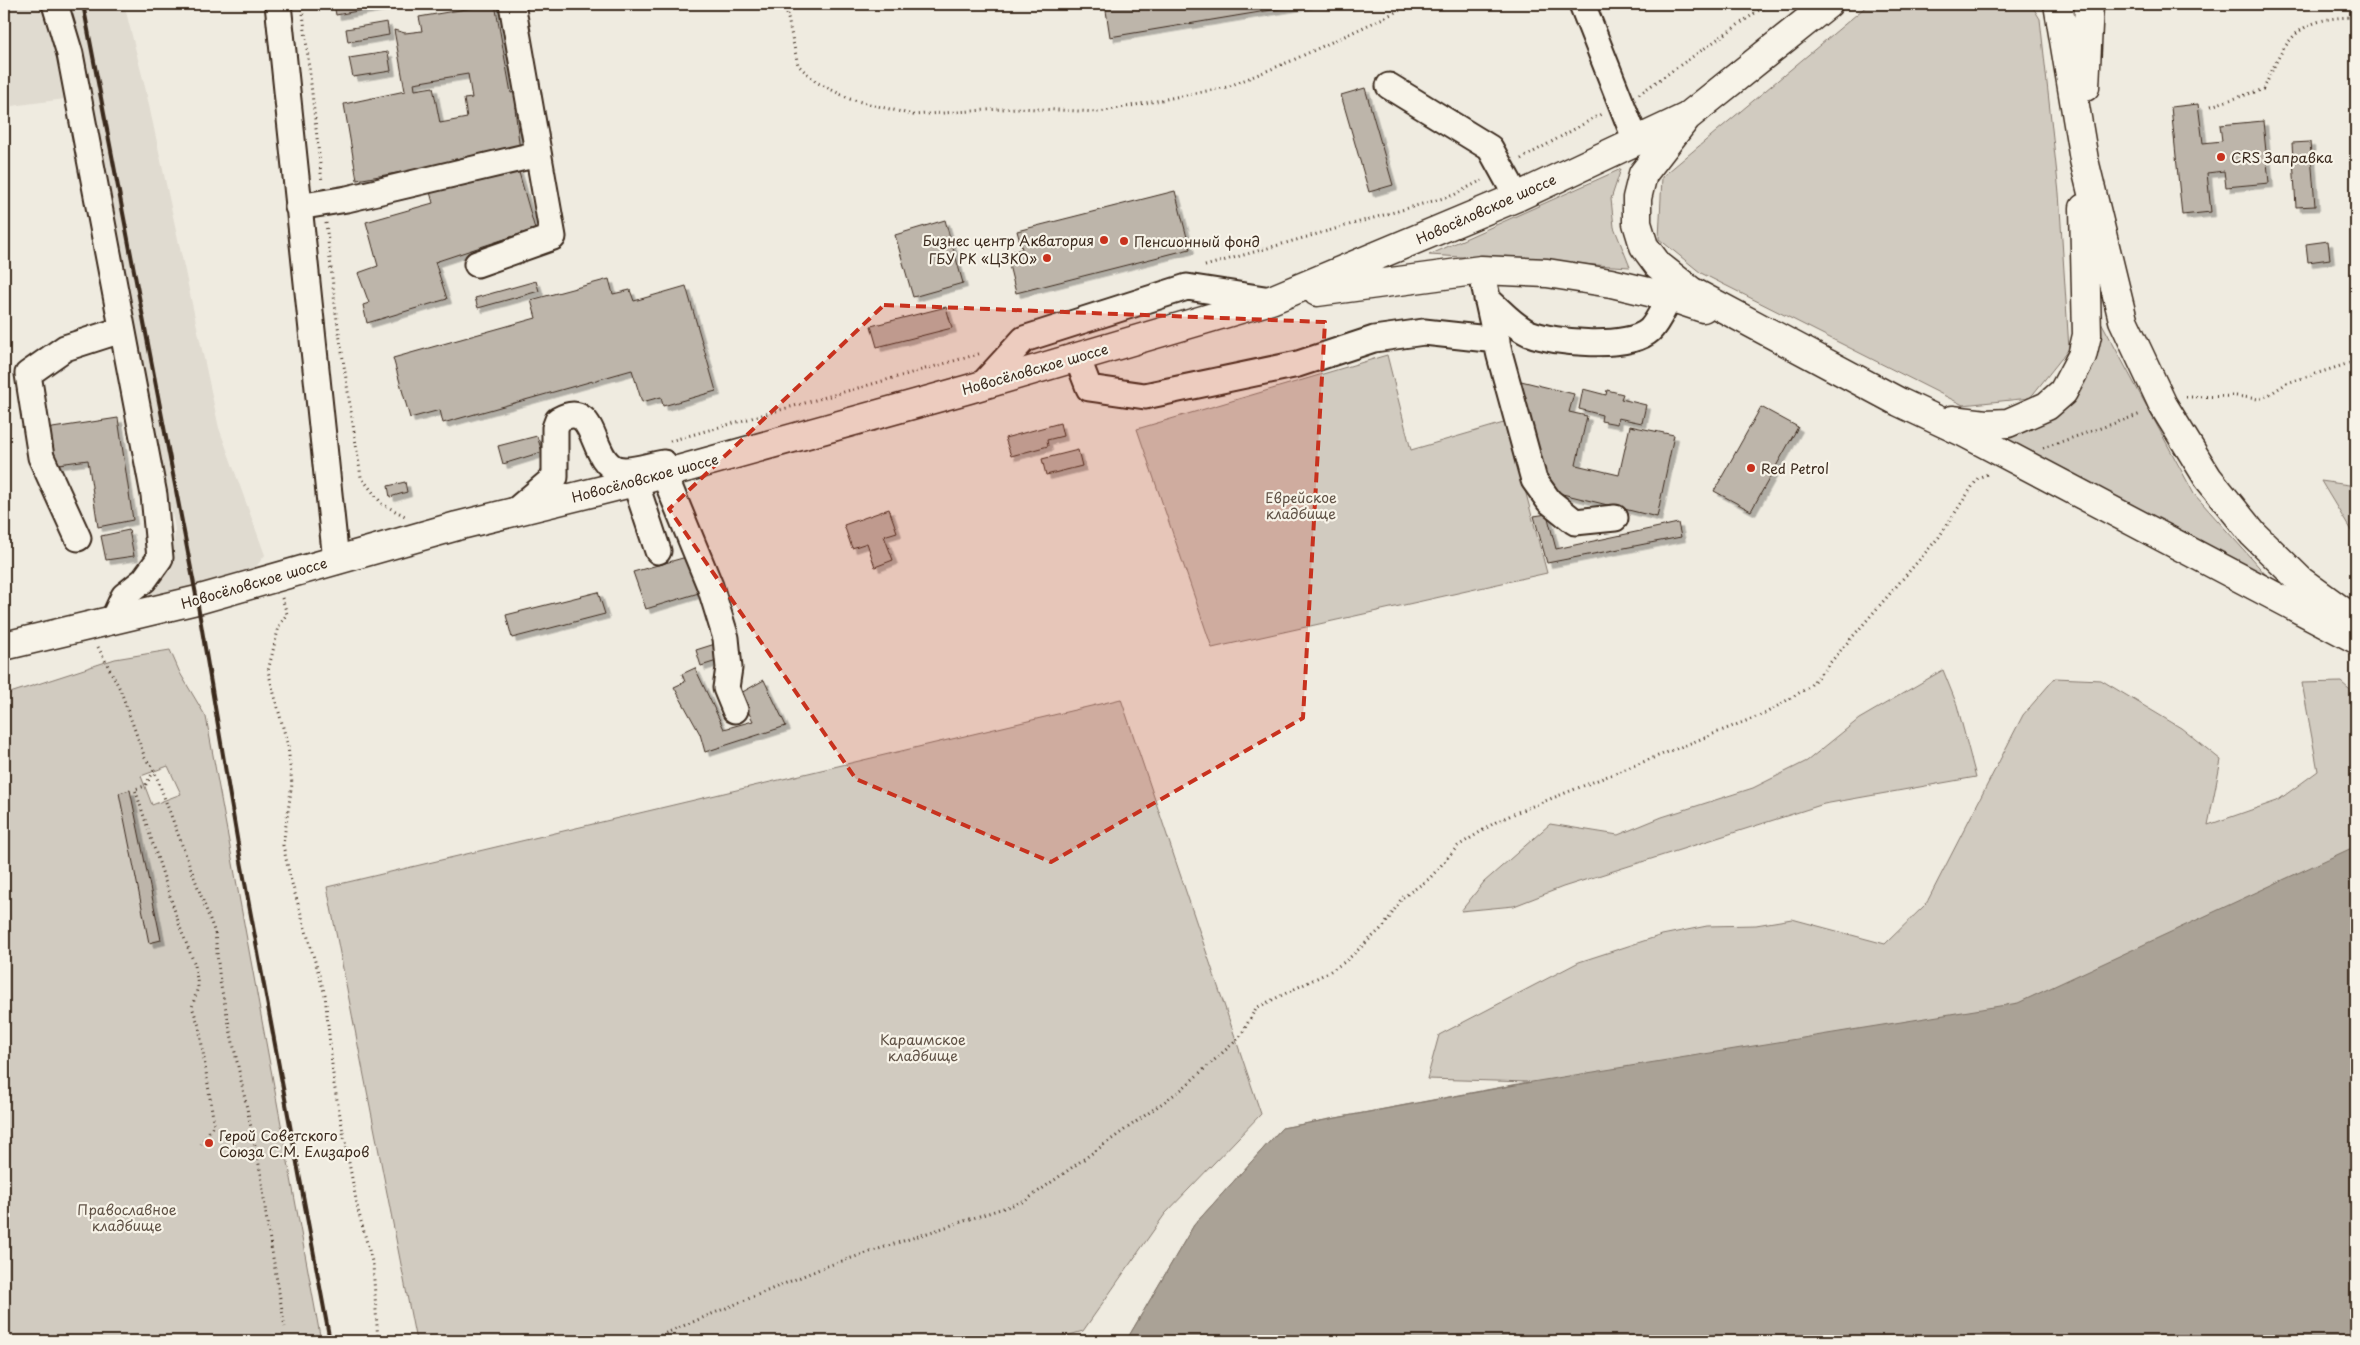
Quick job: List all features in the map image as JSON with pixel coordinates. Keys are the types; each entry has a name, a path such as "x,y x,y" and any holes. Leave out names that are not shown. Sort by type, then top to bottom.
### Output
{"main road":[{"path":"1828,4 1687,117 1643,174 1637,198 1637,223 1644,246 1658,265 1691,291 1765,331 1899,402 2016,460 2356,639"},
{"path":"2058,4 2084,160 2123,320 2168,413 2208,478 2254,534 2301,581 2356,621"},
{"path":"1899,402 1956,422 2008,423 2048,406 2063,392 2082,356 2087,335 2084,160 2089,4"},
{"name":"Новосёловское шоссе","path":"4,646 276,578 515,511 635,482 982,385 1277,298 1517,197 1687,117"},
{"name":"Новосёловское шоссе","path":"1277,298 1481,270 1547,272 1611,283 1670,297 1765,331"}],"street":[{"path":"55,4 70,54 121,330 154,495 160,558 144,580 124,596 100,623"},
{"path":"278,4 336,561"},
{"path":"477,264 553,237 512,4"},
{"path":"1582,4 1636,141"},
{"path":"1389,86 1490,148 1517,197"},
{"path":"298,207 538,154"},
{"path":"1481,270 1497,340 1534,480 1548,501 1575,522 1615,518"},
{"path":"982,385 1024,339 1187,287 1277,298"},
{"path":"1487,299 1512,321 1529,332 1565,340 1601,344 1623,341 1649,331 1670,297"},
{"path":"78,538 41,457 28,374 66,348 121,330"},
{"path":"1077,357 1089,388 1145,396 1298,364 1374,339 1424,332 1497,340"},
{"path":"515,511 555,477 555,428 558,420 568,414 578,415 588,424 604,460 618,469 673,462 696,465"},
{"path":"664,474 715,603 726,638 729,668 726,688 735,710"},
{"path":"635,482 658,551"}],"path":[{"path":"302,4 336,313 361,477 382,504 406,517"},
{"path":"785,4 798,65 816,82 850,100 913,115 1016,108 1100,112 1227,87 1292,62 1413,4"},
{"path":"1201,268 1454,195 1648,89 1768,4"},
{"path":"2212,106 2264,89 2280,52 2302,28 2330,17 2356,17"},
{"path":"661,444 984,352"},
{"path":"2334,367 2355,361"},
{"path":"647,1341 827,1266 1025,1201 1182,1089 1240,1037 1256,1008 1329,972 1346,961 1384,926 1402,898 1430,879 1458,846 1512,814 1766,713 1809,687 1939,537 1978,478 2016,460"},
{"path":"276,578 287,614 279,626 268,670 288,746 292,784 282,846 325,995 334,1084 358,1210 373,1265 378,1341"},
{"path":"100,623 144,758 154,770 215,933 220,982 261,1174 267,1223 285,1328"},
{"path":"154,770 144,786 135,790 181,930 195,965 198,987 192,1007 199,1026 214,1124 201,1144"}],"highlighted area":[{"path":"884,305 1325,322 1303,718 1051,862 856,779 669,509"}],"shaded area":[{"path":"4,4 124,4 145,87 219,428 265,555 252,572 130,601 171,570 175,529 104,165 88,96 4,107"},
{"path":"2356,846 2356,1341 1126,1341 1194,1225 1282,1128 1532,1082 2018,1003"}],"green space":[{"path":"1869,4 2031,4 2040,19 2059,193 2069,349 2030,398 1963,405 1701,273 1659,239 1662,177"},
{"path":"1621,169 1611,199 1614,227 1630,267 1429,255"},
{"path":"2099,318 2194,494 2283,594 1993,439 2060,414 2089,372"},
{"name":"Еврейское кладбище","path":"1387,355 1411,450 1507,422 1547,573 1212,648 1137,429"},
{"path":"2321,481 2356,486 2356,539"},
{"name":"Православное кладбище","path":"170,650 180,673 206,717 321,1341 4,1341 4,695 115,659","holes":["168,766 181,794 152,805 141,776"]},
{"path":"1943,670 1957,705 1976,777 1824,804 1563,887 1514,906 1461,911 1484,882 1550,824 1618,835 1662,817 1753,788 1807,761 1859,719"},
{"path":"2055,678 2101,680 2181,728 2221,760 2208,825 2277,801 2318,771 2302,683 2341,682 2356,695 2356,1184 1126,1341 1194,1225 1282,1128 1529,1082 1427,1079 1439,1035 1579,962 1662,935 1707,926 1756,925 1792,919 1885,944 1926,904 2023,715"},
{"name":"Караимское кладбище","path":"1121,699 1261,1114 1165,1214 1083,1331 1049,1341 416,1341 327,887"}],"building":[{"path":"334,4 395,4 336,15"},
{"path":"495,4 511,93 521,91 524,105 515,108 520,151 357,180 344,104 405,91 394,30 405,33 422,31 419,17","holes":["468,74 472,98 464,99 467,118 440,123 433,87 415,90 414,83"]},
{"path":"1105,4 1308,4 1110,37"},
{"path":"387,22 389,35 348,42 346,29"},
{"path":"388,52 391,71 353,77 349,58"},
{"path":"1365,88 1393,185 1369,192 1341,95"},
{"name":"CRS Заправка","path":"2198,104 2203,143 2222,141 2220,125 2263,121 2269,183 2226,187 2224,171 2207,173 2211,212 2182,215 2171,107"},
{"path":"2310,142 2315,206 2296,207 2292,143"},
{"path":"518,169 535,229 435,262 447,299 367,323 363,305 369,303 358,273 378,266 366,222 433,203 430,192"},
{"name":"Бизнес центр Акватория","path":"1175,191 1190,249 1016,293 1006,253 1022,249 1017,231"},
{"path":"945,220 963,283 913,297 895,235"},
{"path":"2328,241 2330,259 2308,262 2306,244"},
{"path":"609,279 613,294 630,290 634,301 686,286 716,391 663,406 661,397 642,402 632,370 443,423 440,410 410,418 393,358 536,318 531,300"},
{"path":"536,281 539,291 478,308 475,298"},
{"path":"946,307 952,328 877,347 871,326"},
{"path":"1517,380 1574,394 1569,412 1587,416 1576,465 1619,475 1630,426 1674,435 1657,517 1546,490"},
{"path":"1583,389 1606,395 1607,390 1623,394 1621,399 1646,405 1642,423 1618,418 1617,424 1601,421 1602,415 1579,409"},
{"name":"Red Petrol","path":"1761,407 1798,427 1751,511 1714,491"},
{"path":"118,418 133,520 98,527 88,460 51,465 46,429"},
{"path":"1060,423 1063,436 1047,440 1048,446 1011,456 1005,438"},
{"path":"537,436 542,452 503,464 498,446"},
{"path":"1078,450 1082,466 1046,475 1042,459"},
{"path":"405,482 407,492 390,497 388,486"},
{"path":"889,509 897,532 884,536 893,560 875,567 867,543 852,548 844,525"},
{"path":"1547,514 1556,549 1678,523 1681,537 1547,563 1534,516"},
{"path":"129,530 134,556 106,560 101,536"},
{"path":"690,556 702,592 646,609 633,572"},
{"path":"598,592 605,614 512,638 506,615"},
{"path":"715,644 720,660 701,666 696,650"},
{"path":"695,668 724,729 753,721 739,694 764,680 786,726 705,752 700,734 674,687 685,682 682,674"},
{"path":"130,790 161,940 149,943 119,793"}],"railway":[{"path":"83,4 197,600 240,856 330,1341"}],"place":[{"name":"CRS Заправка","path":"2221,157"},
{"name":"Бизнес центр Акватория","path":"1104,240"},
{"name":"Пенсионный фонд","path":"1124,241"},
{"name":"ГБУ РК «ЦЗКО»","path":"1047,258"},
{"name":"Red Petrol","path":"1751,468"},
{"name":"Герой Советского Союза С.М. Елизаров","path":"209,1143"}]}
